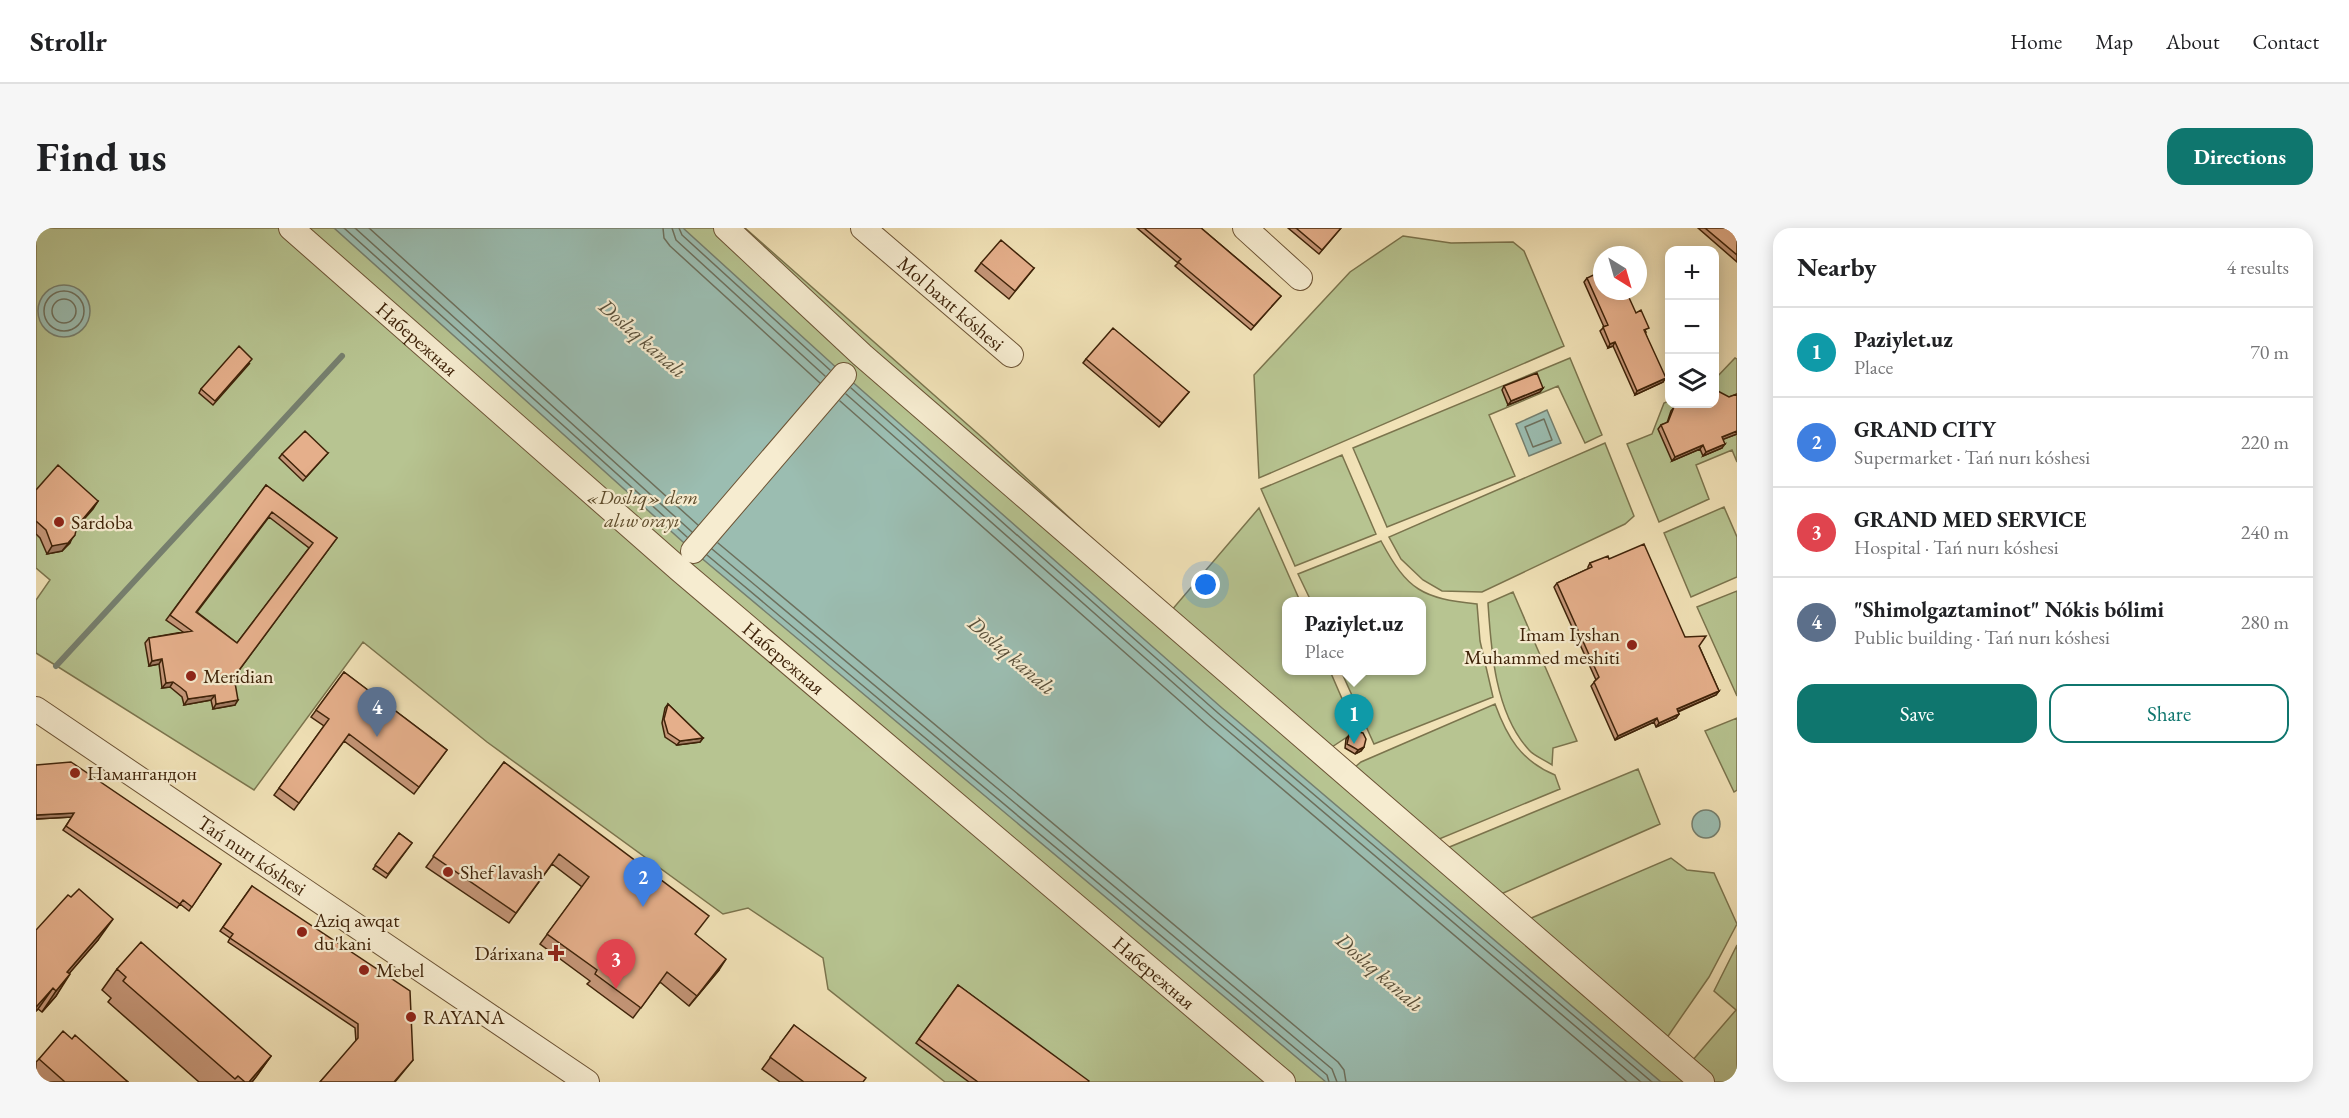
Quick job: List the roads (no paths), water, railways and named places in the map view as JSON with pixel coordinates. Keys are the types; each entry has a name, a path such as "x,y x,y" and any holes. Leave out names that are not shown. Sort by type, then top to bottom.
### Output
{"street":[{"name":"Набережная","path":"291,228 680,570 1283,1082"},
{"path":"726,228 862,355 1702,1082"},
{"name":"Mol baxıt kóshesi","path":"864,228 1011,355"},
{"path":"1245,228 1300,278"},
{"path":"693,551 844,375"},
{"name":"Tań nurı kóshesi","path":"36,709 587,1082"}],"water":[{"name":"Doslıq kanalı","path":"334,228 683,228 840,371 1222,708 1661,1082 1326,1082 693,551"},
{"path":"59,285 69,285 78,289 86,297 90,311 86,325 78,333 69,337 59,337 50,333 42,325 38,316 38,306 42,297 50,289"},
{"path":"1547,410 1561,443 1529,456 1516,424"},
{"path":"1706,810 1716,814 1720,824 1716,834 1706,838 1696,834 1692,824 1696,814"}],"waterway":[{"path":"56,666 342,356"}],"place":[{"name":"Sardoba","path":"59,522"},
{"name":"Imam Iyshan Muhammed meshiti","path":"1632,645"},
{"name":"Meridian","path":"191,676"},
{"name":"\"Shimolgaztaminot\" Nókis bólimi","path":"377,737"},
{"name":"Paziylet.uz","path":"1354,744"},
{"name":"Намангандон","path":"75,773"},
{"name":"Shef lavash","path":"448,872"},
{"name":"GRAND CITY","path":"643,907"},
{"name":"Aziq awqat du'kani","path":"302,932"},
{"name":"Dárixana","path":"556,953"},
{"name":"Mebel","path":"364,970"},
{"name":"GRAND MED SERVICE","path":"616,989"},
{"name":"RAYANA","path":"411,1017"}],"park label":[{"name":"«Doslıq» dem alıw orayı","path":"642,508"}]}
